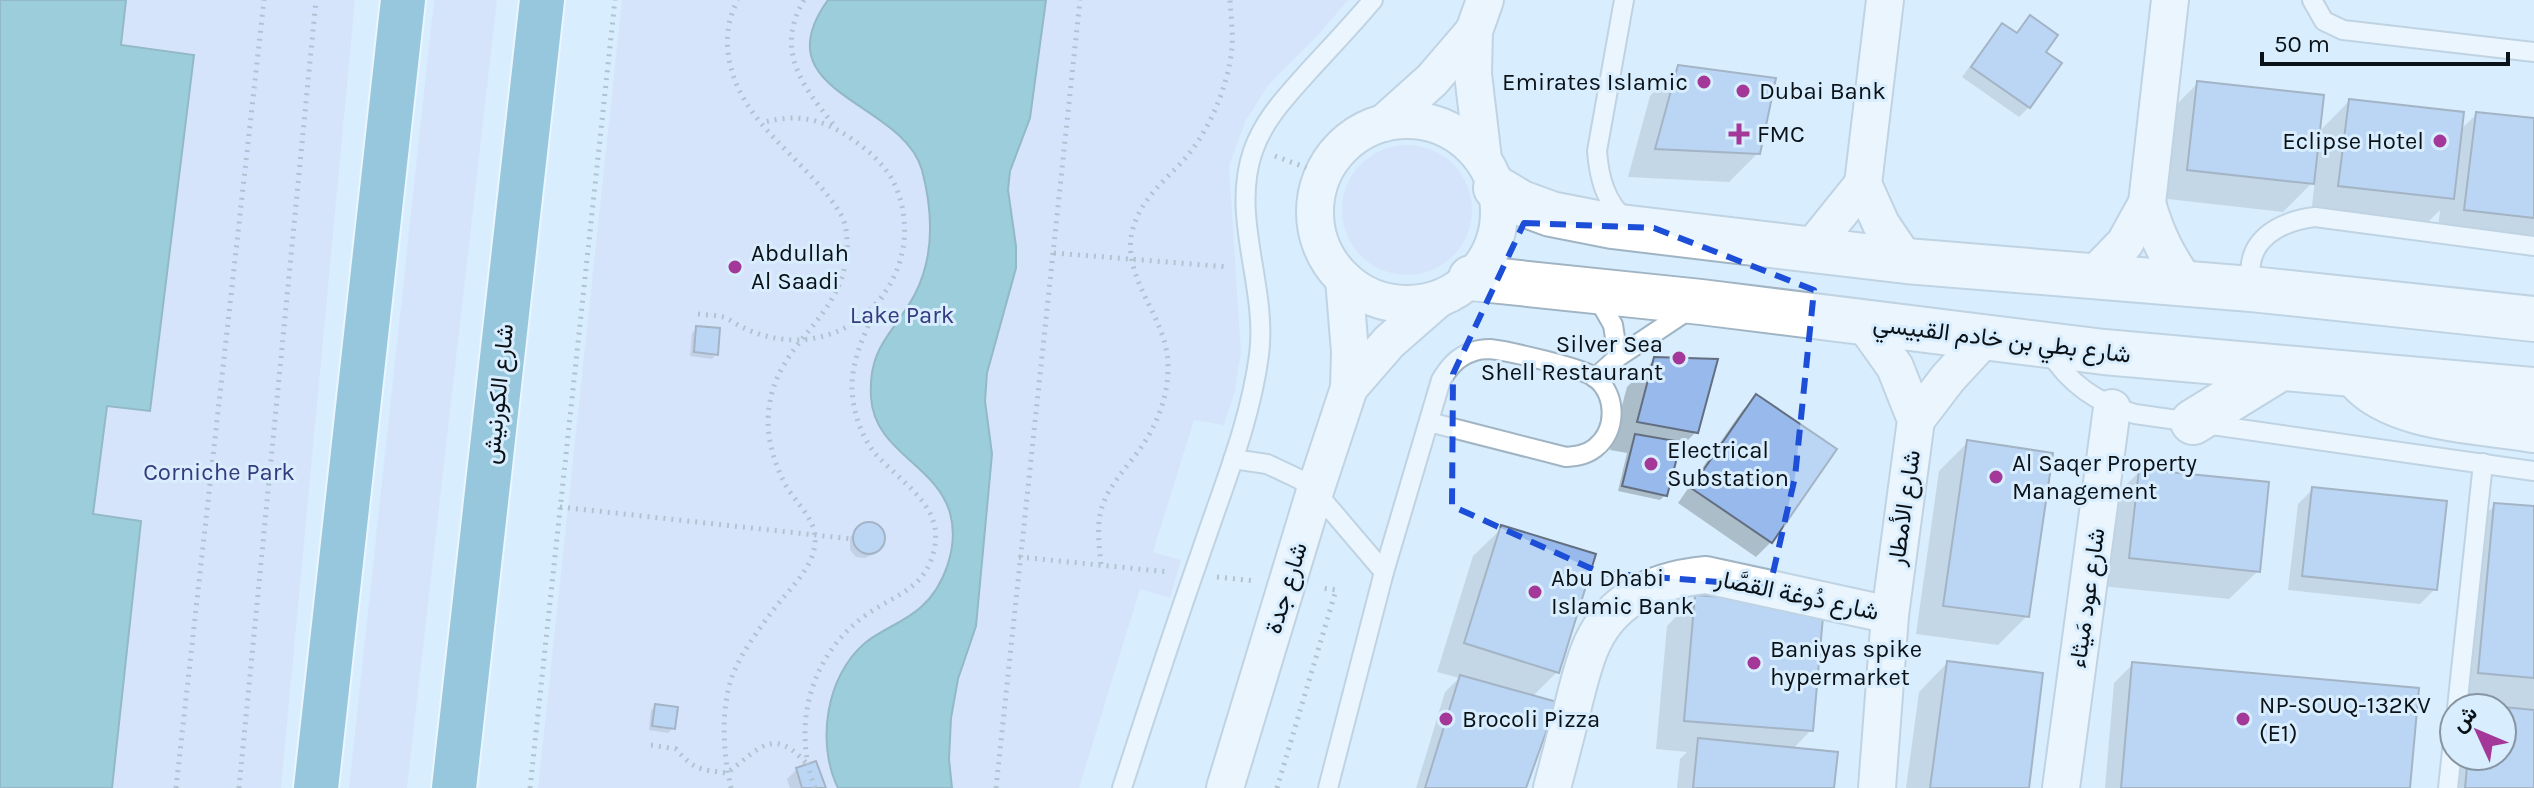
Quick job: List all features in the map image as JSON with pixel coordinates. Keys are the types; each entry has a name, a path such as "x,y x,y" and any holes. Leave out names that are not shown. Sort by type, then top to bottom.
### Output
{"highway":[{"path":"316,788 403,0"},
{"name":"شارع الكورنيش","path":"454,788 542,0"}],"street":[{"path":"1885,0 1863,184 1881,224 1906,261"},
{"path":"2094,275 2125,243 2147,203 2170,0"},
{"path":"1384,123 1432,80 1480,16"},
{"path":"1480,16 1473,74 1489,174 1499,212 1496,236 1486,258 1455,288 1413,304 1388,302 1365,294 1344,279 1328,261 1319,239 1315,215 1317,191 1323,174 1341,148 1361,133 1384,123 1412,120 1439,126 1464,139 1489,174 1521,203 1551,214 1637,229 1809,251 2251,289 2534,319"},
{"path":"1809,251 1863,184"},
{"path":"2147,203 2155,232 2168,259 2186,283"},
{"name":"شارع جدة","path":"1225,788 1349,388 1350,352 1344,279"},
{"name":"شارع بطي بن خادم القبيسي","path":"1455,288 1591,291 1701,302 1984,339 2279,369 2534,390"},
{"name":"شارع جدة","path":"1349,388 1389,342 1455,288"},
{"name":"شارع الأمطار","path":"1863,322 1895,367 1916,420 1890,615 1877,788"},
{"name":"شارع الأمطار","path":"1916,420 1948,378 1984,339"},
{"path":"2193,422 2279,369"},
{"path":"2355,375 2376,395 2402,408 2534,430"},
{"name":"شارع عود مَيثاء","path":"2061,788 2112,408"},
{"name":"شارع دُوغة القصَّار","path":"1552,788 1589,650 1603,624 1624,602 1649,587 1677,578 1706,575 1890,615"}],"lane":[{"path":"1122,788 1233,459 1253,387 1261,324 1246,188 1249,165 1262,129 1276,107 1373,0"},
{"path":"1624,0 1597,151 1599,174 1607,196 1620,214 1637,229"},
{"path":"2312,0 2324,21 2343,30 2534,52"},
{"path":"2251,289 2251,261 2258,246 2276,229 2299,219 2315,217 2534,246"},
{"path":"1591,291 1609,314 1618,357"},
{"path":"1595,378 1618,357 1701,302"},
{"path":"2045,344 2057,365 2092,397 2112,408 2135,414 2534,471"},
{"path":"1328,788 1384,572 1441,380 1449,367 1460,357 1488,349 1573,369 1595,378 1608,395 1612,409 1611,424 1605,438 1581,455 1566,457 1429,422"},
{"path":"1233,459 1267,464 1299,479 1315,491 1384,572"},
{"path":"2459,692 2483,463"}],"path":[{"path":"176,788 264,0"},
{"path":"239,788 316,0"},
{"path":"530,788 615,0"},
{"path":"731,788 725,750 726,712 733,675 751,640 811,558 815,535 809,517 789,489 777,464 769,437 772,392 779,371 826,310 836,292 847,257 841,214 760,123 734,84 727,42 731,13 738,0"},
{"path":"804,0 791,40 794,67 804,86 838,129"},
{"path":"996,788 1080,0"},
{"path":"1101,564 1098,531 1102,505 1154,425 1163,404 1168,365 1166,345 1132,260 1132,232 1143,205 1183,161 1203,132 1223,89 1232,47 1230,0"},
{"path":"760,123 801,117 820,121 859,143 893,181 904,226 904,242 896,274 862,338 852,389 856,413 872,449 925,502 937,536 933,556 921,577 905,594 865,615 844,634 826,656 815,678 804,737 807,765 815,788"},
{"path":"1270,154 1323,174"},
{"path":"1054,253 1253,269"},
{"path":"698,314 724,318 759,335 800,340 839,332 864,316 882,298"},
{"path":"560,507 852,539"},
{"path":"1019,557 1174,573"},
{"path":"1208,576 1262,581"},
{"path":"1277,788 1336,590"},
{"path":"651,745 676,749 688,764 698,769 727,773 757,748 776,742 786,745 807,765"}],"highlighted area":[{"path":"1524,223 1654,228 1814,290 1795,477 1770,586 1601,573 1452,506 1453,374"}],"green space":[{"name":"Corniche Park","path":"126,0 355,0 281,788 112,788 141,521 93,515 107,406 150,411 194,55 121,45"},
{"path":"434,0 497,0 407,788 349,788"},
{"name":"Lake Park","path":"622,0 1348,0 1269,84 1245,122 1229,166 1241,351 1235,391 1224,425 1194,420 1153,552 1181,560 1170,598 1140,589 1079,788 538,788"},
{"path":"1407,145 1432,150 1453,164 1467,185 1472,210 1467,235 1453,256 1432,270 1407,275 1382,270 1361,256 1347,235 1342,210 1347,185 1361,164 1382,150"}],"shaded area":[{"path":"0,0 126,0 121,45 194,55 150,411 107,406 93,514 141,521 112,788 0,788"},
{"path":"828,0 1046,0 1030,118 1010,171 1008,190 1016,268 987,373 985,401 992,454 976,626 958,679 951,718 949,759 952,788 838,788 827,751 829,711 841,673 865,643 915,612 930,598 948,564 953,538 950,513 943,496 883,431 875,416 871,397 871,379 878,352 915,294 926,264 930,217 926,186 922,170 909,146 823,77 811,56 812,31"}],"building":[{"path":"2030,15 2058,35 2046,52 2062,63 2030,108 1971,67 2002,23 2017,33"},
{"path":"1678,65 1776,78 1760,154 1655,149"},
{"path":"2197,81 2324,95 2314,184 2187,170"},
{"path":"2349,99 2464,112 2454,199 2338,186"},
{"path":"2476,112 2534,118 2534,218 2464,210"},
{"path":"696,326 720,328 718,355 694,352"},
{"path":"1654,357 1718,359 1698,433 1637,422"},
{"path":"1756,394 1837,449 1772,543 1691,488"},
{"name":"Electrical Substation","path":"1635,434 1681,442 1667,496 1622,486"},
{"path":"1967,440 2053,453 2029,617 1943,606"},
{"path":"2139,469 2269,482 2260,572 2129,558"},
{"path":"2312,487 2447,501 2437,590 2302,576"},
{"path":"2494,503 2534,506 2534,678 2478,673"},
{"path":"869,522 881,526 885,538 881,550 869,554 857,550 853,538 857,526"},
{"path":"1501,525 1596,554 1559,673 1464,643"},
{"name":"Baniyas spike hypermarket","path":"1695,595 1824,605 1813,731 1684,721"},
{"path":"1947,661 2043,673 2029,788 1930,788"},
{"path":"2132,662 2419,688 2410,788 2121,788"},
{"path":"1460,675 1557,702 1526,788 1425,788"},
{"path":"655,704 678,707 675,729 652,726"},
{"path":"2518,708 2534,710 2534,788 2465,788 2466,772 2518,772"},
{"path":"1698,738 1838,752 1834,788 1693,788"},
{"path":"816,761 826,788 802,788 796,768"}],"place":[{"name":"Emirates Islamic","path":"1704,82"},
{"name":"Dubai Bank","path":"1743,91"},
{"name":"FMC","path":"1739,134"},
{"name":"Eclipse Hotel","path":"2440,141"},
{"name":"Abdullah Al Saadi","path":"735,267"},
{"name":"Silver Sea Shell Restaurant","path":"1679,358"},
{"name":"Electrical Substation","path":"1651,464"},
{"name":"Al Saqer Property Management","path":"1996,477"},
{"name":"Abu Dhabi Islamic Bank","path":"1535,592"},
{"name":"Baniyas spike hypermarket","path":"1754,663"},
{"name":"Brocoli Pizza","path":"1446,719"},
{"name":"NP-SOUQ-132KV (E1)","path":"2243,719"}]}
